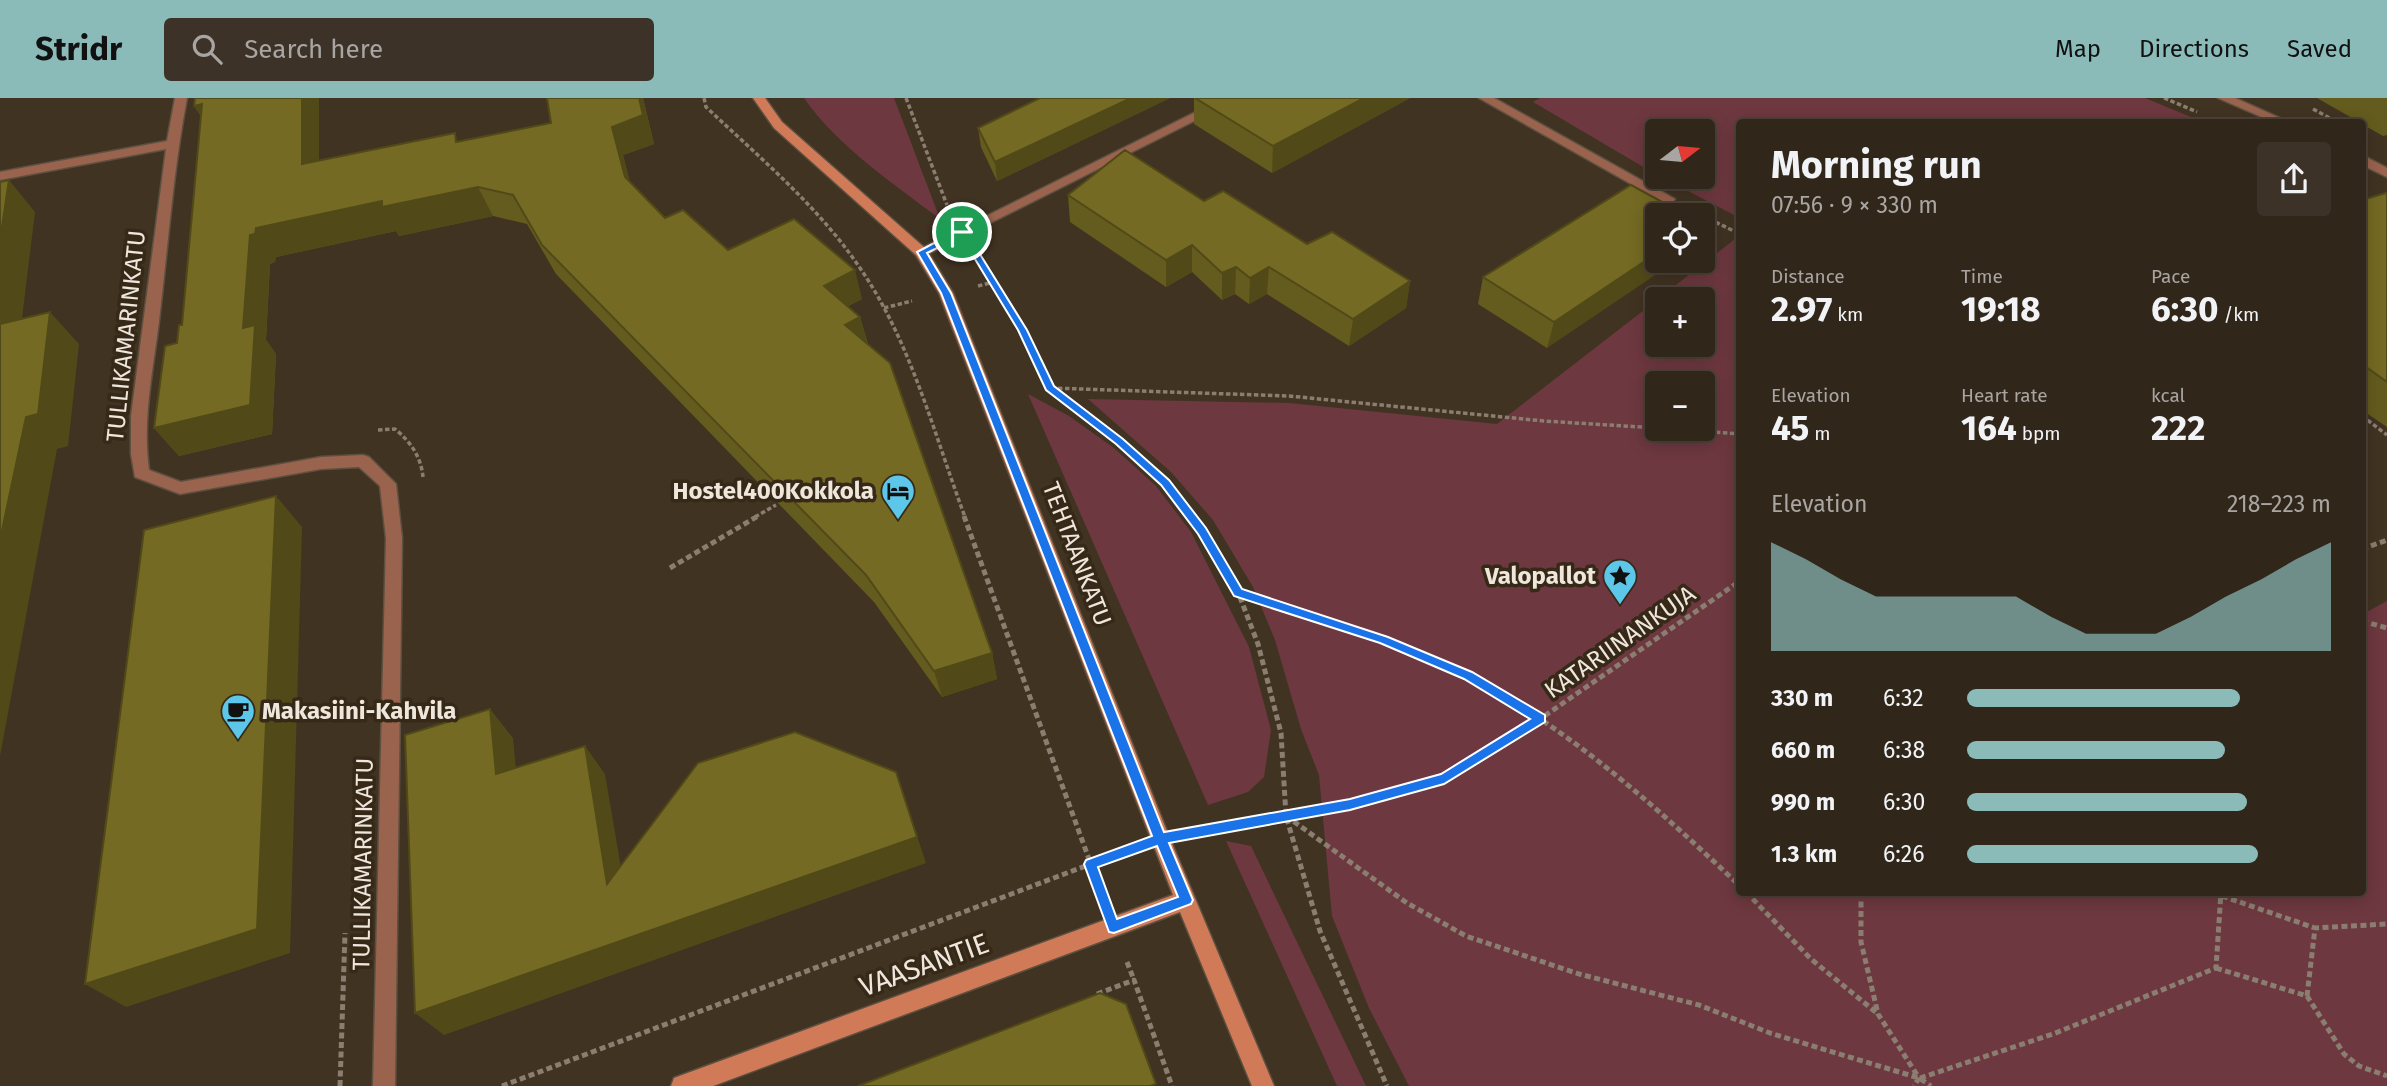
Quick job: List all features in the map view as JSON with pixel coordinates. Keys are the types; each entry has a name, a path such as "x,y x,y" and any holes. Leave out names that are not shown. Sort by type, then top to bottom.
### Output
{"main road":[{"name":"TEHTAANKATU","path":"759,98 778,125 922,252 946,293 1160,839 1263,1086"},
{"name":"VAASANTIE","path":"682,1086 1186,900"}],"street":[{"name":"TULLIKAMARINKATU","path":"181,98 172,144 140,402 136,447 141,473 180,488 321,463 363,461 388,484 394,538 384,1086"},
{"path":"922,252 1234,98"},
{"path":"1485,98 1668,199"},
{"path":"2224,98 2276,119"},
{"path":"0,176 172,144"},
{"path":"2366,161 2387,173"}],"path":[{"path":"704,98 706,107 819,214 861,269 900,339 1172,1086"},
{"path":"905,98 952,217 1022,330 1050,388 1119,441 1165,482 1202,531 1238,592 1258,643 1281,733 1286,816 1320,931 1387,1086"},
{"path":"1715,222 1736,232"},
{"path":"1050,388 1289,396 1544,421 1645,427"},
{"path":"2366,419 2387,435"},
{"path":"372,430 395,429 409,439 422,467 423,480"},
{"path":"1715,432 1736,434"},
{"path":"670,568 776,505"},
{"path":"2366,548 2387,540"},
{"name":"KATARIINANKUJA","path":"502,1086 1160,839 1350,804 1444,778 1540,719 1736,584"},
{"path":"1238,592 1384,640 1468,676 1540,719 1599,762 1736,882"},
{"path":"2366,622 2387,628"},
{"path":"1286,816 1350,859 1407,903 1466,936 1579,974 1699,1005 1770,1033 1919,1078 1931,1086"},
{"path":"1750,896 1811,959 1878,1014 1919,1078"},
{"path":"1861,896 1861,943 1878,1014"},
{"path":"2216,968 2221,896"},
{"path":"2226,896 2315,929 2387,924"},
{"path":"2315,929 2307,996 2344,1054 2359,1066 2387,1076"},
{"path":"1914,1086 1919,1078 2053,1034 2216,968 2307,996"},
{"path":"1095,995 1134,980"}],"shaded area":[{"path":"804,98 894,98 940,219 849,148"},
{"path":"1540,98 2145,98 2196,119 1736,119 1736,216 1684,189 1715,189 1715,119 1645,119 1645,168 1533,102"},
{"path":"1736,238 1736,896 2366,896 2366,612 2387,601 2387,1086 1409,1086 1369,1008 1332,916 1319,775 1301,729 1275,640 1253,587 1213,520 1171,472 1088,399 1289,403 1497,424 1645,309 1645,357 1715,357 1715,287 1673,287 1691,273 1715,273 1715,255"},
{"path":"1028,394 1069,416 1114,448 1156,486 1191,532 1249,647 1271,730 1264,777 1248,792 1208,805"},
{"path":"1226,841 1251,846 1366,1086 1337,1086"}],"building":[{"path":"195,98 302,98 302,164 455,133 456,142 551,123 547,98 639,98 643,115 612,127 625,177 665,218 683,210 728,250 794,219 855,270 824,286 860,317 845,325 890,363 992,653 934,671 866,575 542,245 513,195 478,187 382,207 382,201 256,228 255,234 250,235 243,328 255,325 250,405 154,428 165,346 177,343 179,325 182,325 202,104 194,106"},
{"path":"1040,98 1131,98 995,162 978,128"},
{"path":"1195,98 1364,98 1273,146"},
{"path":"1125,150 1204,201 1223,191 1307,244 1332,232 1410,281 1353,319 1269,267 1250,278 1236,267 1222,273 1192,245 1166,260 1068,195"},
{"path":"9,180 0,240 0,182"},
{"path":"1631,185 1664,203 1645,203 1645,261 1554,322 1483,277"},
{"path":"2387,194 2387,382 2366,367 2366,199"},
{"path":"50,312 38,414 26,417 0,540 0,324"},
{"path":"276,496 257,929 85,984 144,530"},
{"path":"490,709 496,774 585,746 607,884 698,763 795,732 896,772 917,837 415,1013 405,735"},
{"path":"1100,993 1126,1004 1156,1084 858,1086"}],"place":[{"name":"Hostel400Kokkola","path":"898,521"},
{"name":"Valopallot","path":"1620,606"},
{"name":"Makasiini-Kahvila","path":"238,741"}],"route":[{"path":"962,232 922,252 946,293 1160,839 1091,864 1114,927 1186,900 1160,839 1350,804 1444,778 1540,719 1468,676 1384,640 1238,592 1202,531 1165,482 1119,441 1050,388 1022,330 962,232"}]}
